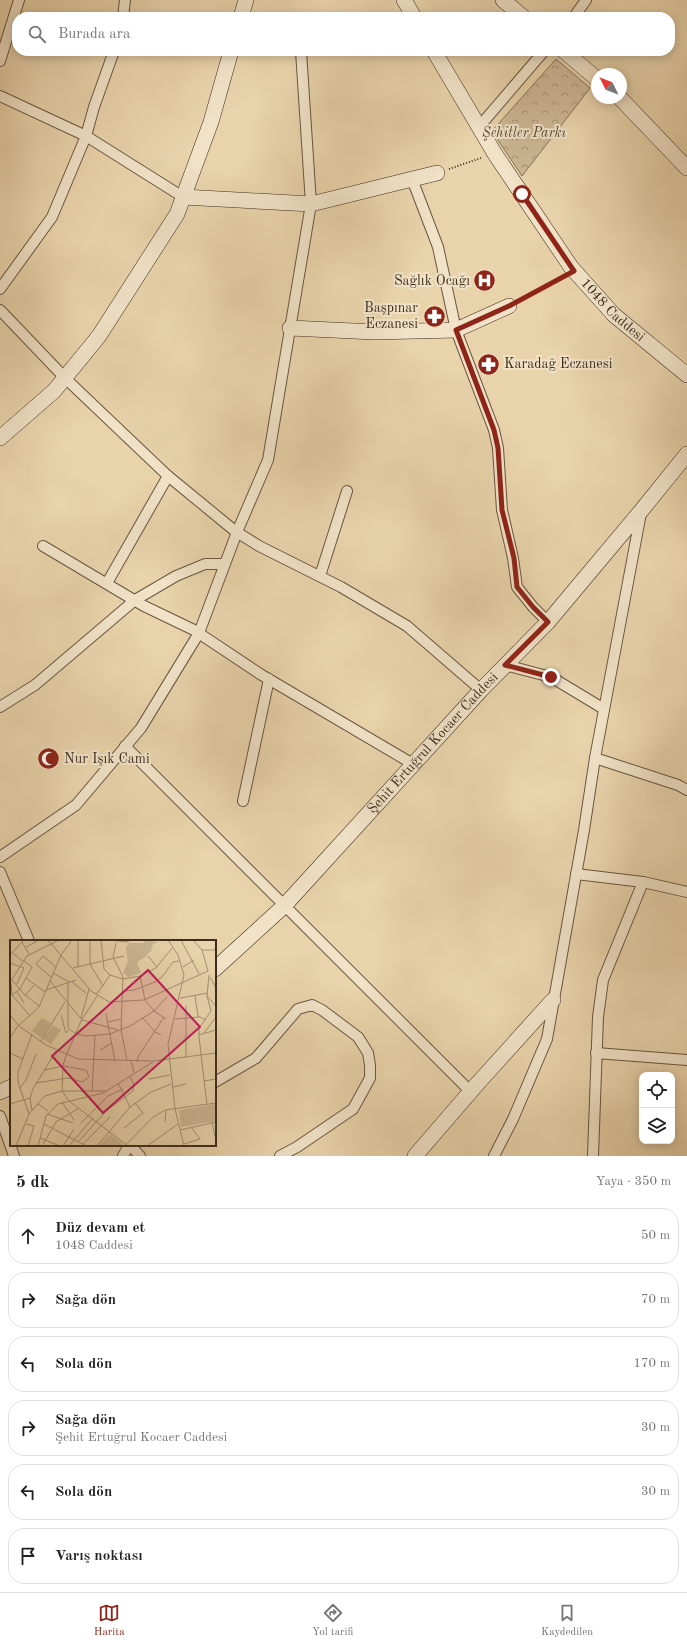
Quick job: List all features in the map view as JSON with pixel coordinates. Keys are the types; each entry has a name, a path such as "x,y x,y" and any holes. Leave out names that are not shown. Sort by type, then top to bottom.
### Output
{"street":[{"path":"15,12 19,0"},
{"path":"124,12 125,0"},
{"path":"242,12 246,0"},
{"path":"404,0 411,12"},
{"path":"503,0 517,12"},
{"path":"578,12 586,0"},
{"path":"0,61 12,22"},
{"path":"0,289 52,217 86,136 94,107 112,56"},
{"path":"0,438 54,391 99,336 177,214 211,122 230,56"},
{"path":"0,857 76,805 141,728 199,633 236,532 268,460 311,204 301,56"},
{"name":"1048 Caddesi","path":"437,56 495,154 574,271 614,315 687,375"},
{"path":"479,127 540,56"},
{"path":"570,56 591,74"},
{"path":"0,96 86,136 183,197 311,204 437,173"},
{"path":"626,104 687,168"},
{"path":"412,179 438,247 456,330 494,430 498,448 502,510 514,558 517,587 533,607 548,622"},
{"path":"290,328 374,332 456,330 509,306"},
{"path":"0,310 65,378 168,476 236,532 259,546 341,587 407,626 481,690"},
{"name":"Şehit Ertuğrul Kocaer Caddesi","path":"216,968 284,906 481,690 548,622 687,454"},
{"path":"107,583 168,476"},
{"path":"320,576 347,491"},
{"path":"494,1156 513,1119 547,1039 595,758 641,511"},
{"path":"43,546 135,600 199,633 269,679 414,764"},
{"path":"0,707 35,685 135,600 176,576 205,564 224,564"},
{"path":"505,665 551,677 604,709"},
{"path":"243,801 269,679"},
{"path":"125,746 471,1092"},
{"path":"595,758 678,785 687,790"},
{"path":"0,872 30,940"},
{"path":"576,874 643,882 687,892"},
{"path":"594,1156 596,1053 598,1016 603,980 643,882"},
{"path":"415,1156 554,1000"},
{"path":"216,1081 256,1058 298,1008 312,1005 322,1010 358,1037 368,1053 370,1078 353,1109 280,1156"},
{"path":"596,1053 687,1060"},
{"path":"0,1092 10,1087"},
{"path":"0,1116 10,1145"},
{"path":"10,1146 14,1156"},
{"path":"123,1156 129,1146"},
{"path":"131,1146 140,1156"}],"path":[{"path":"437,173 495,154"},
{"path":"509,306 574,271"}],"green space":[{"name":"Şehitler Parkı","path":"556,59 590,88 522,176 492,131"}],"place":[{"name":"Sağlık Ocağı","path":"485,281"},
{"name":"Başpınar Eczanesi","path":"434,316"},
{"name":"Karadağ Eczanesi","path":"488,364"},
{"name":"Nur Işık Cami","path":"49,759"}],"route":[{"path":"522,194 574,271 509,306 456,330 494,430 498,448 502,510 514,558 517,587 533,607 548,622 505,665 551,677"}]}
